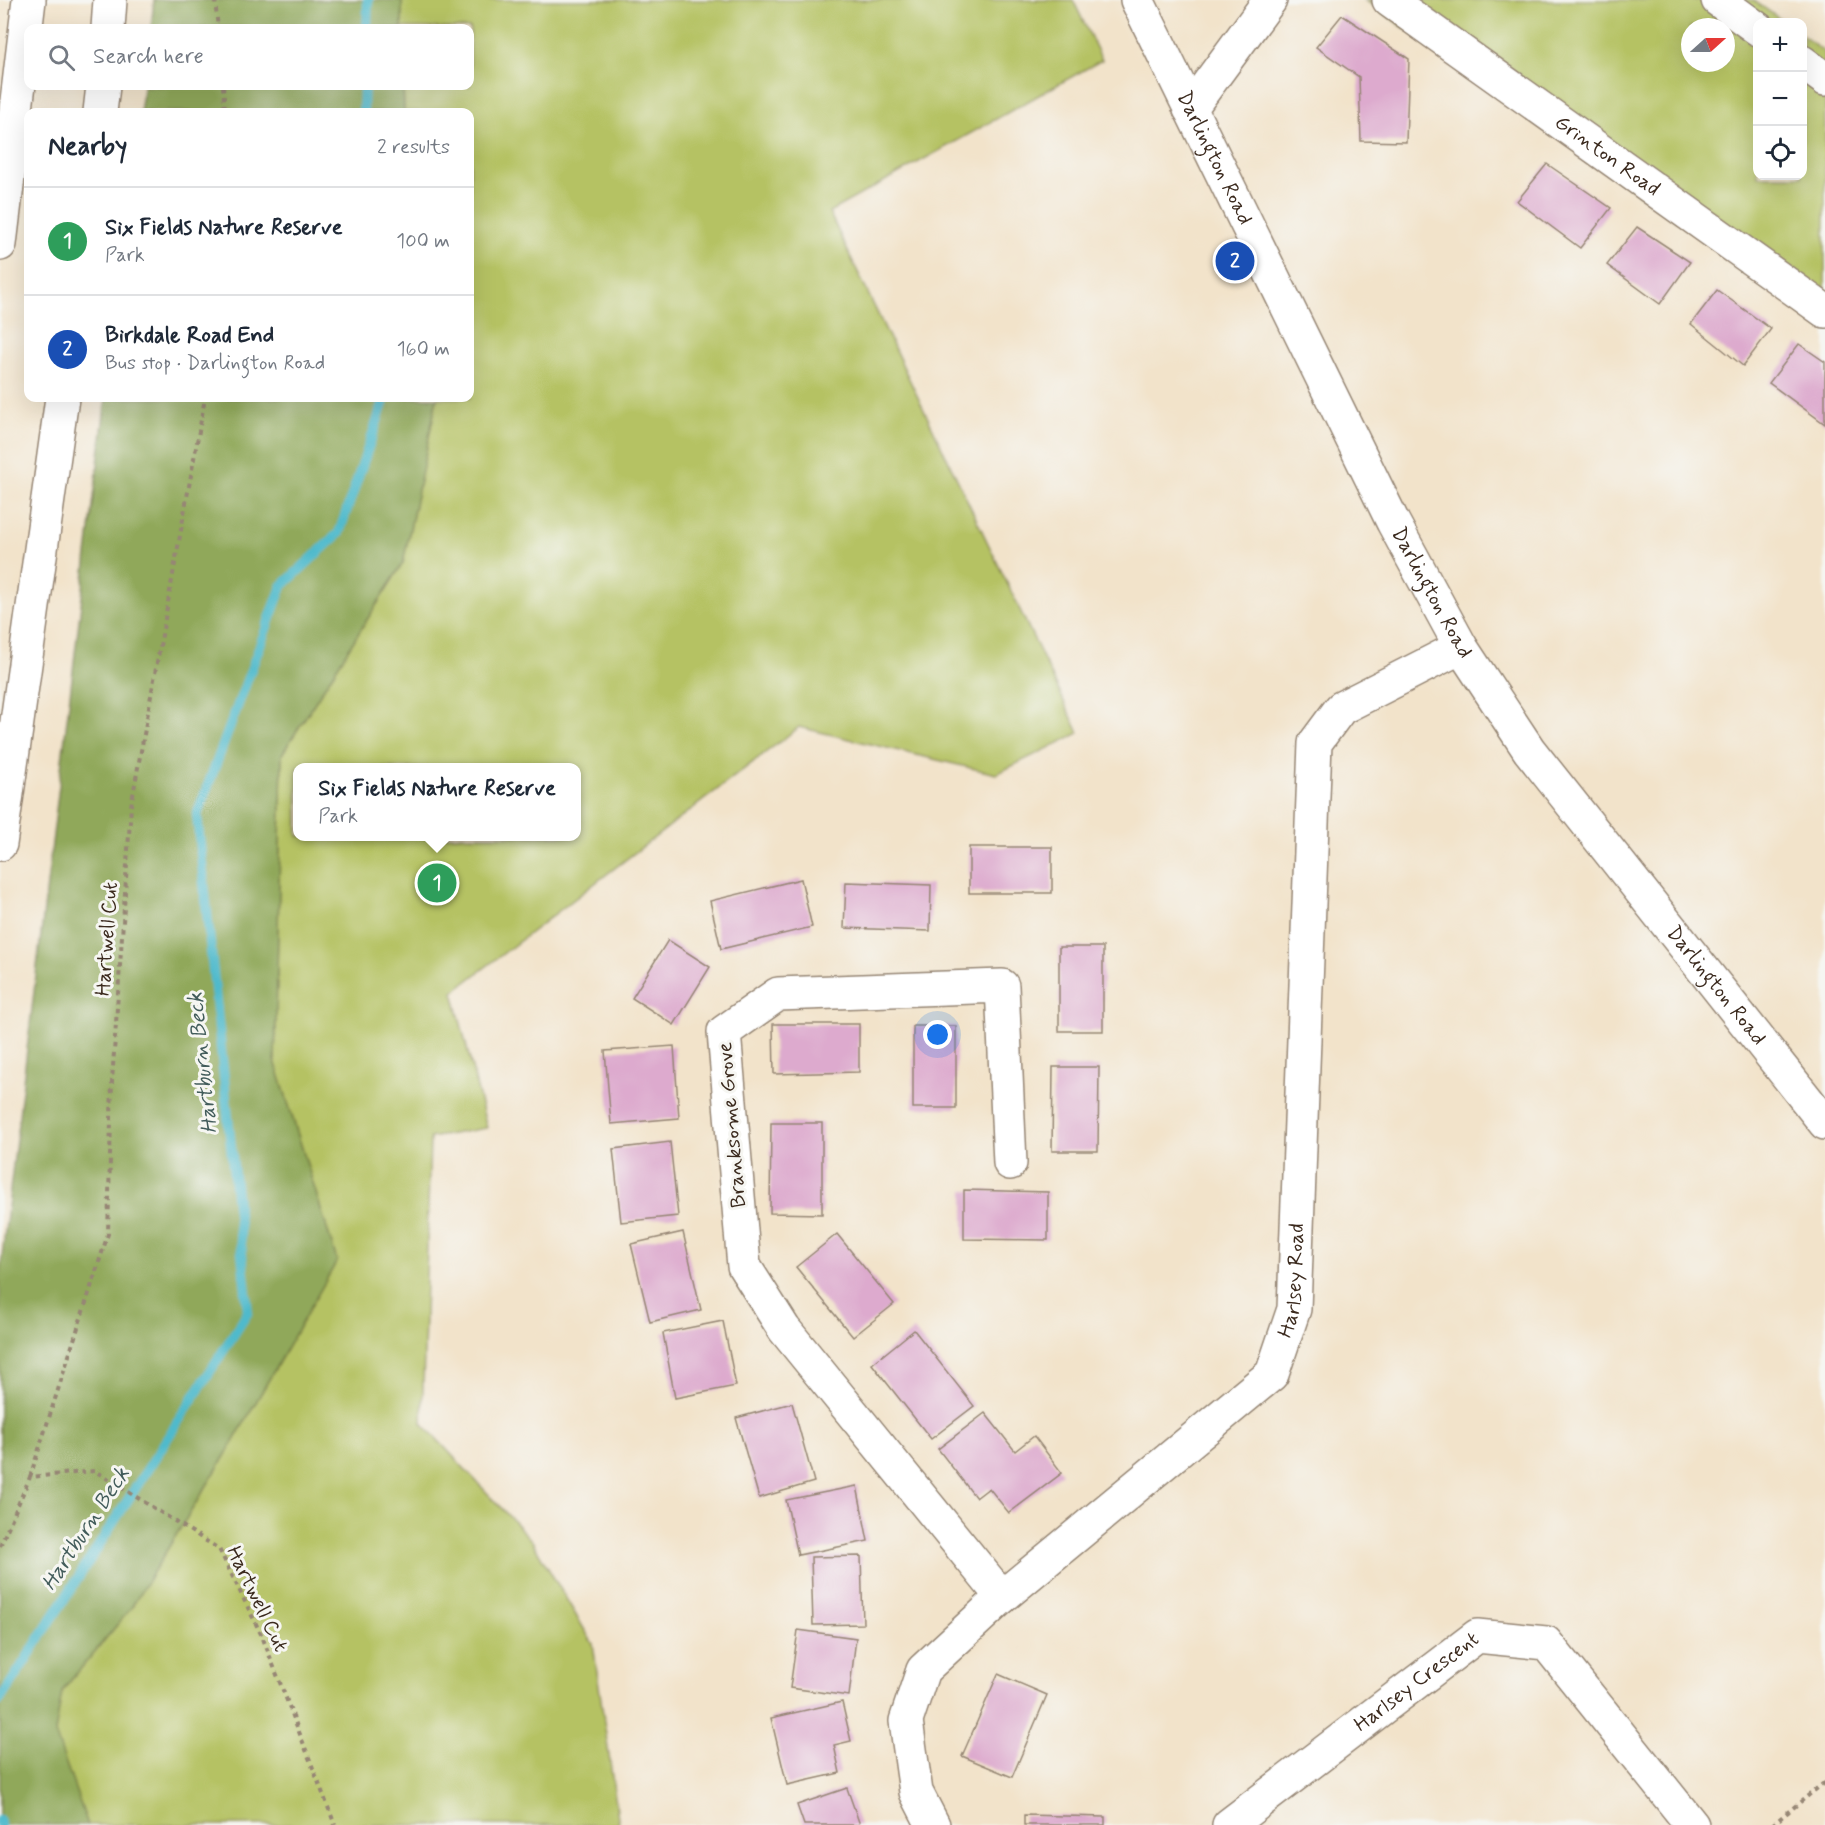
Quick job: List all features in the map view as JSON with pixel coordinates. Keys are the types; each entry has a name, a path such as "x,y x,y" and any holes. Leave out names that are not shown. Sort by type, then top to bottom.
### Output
{"main road":[{"path":"26,24 29,0"},
{"path":"108,24 110,0"},
{"name":"Darlington Road","path":"1137,0 1393,522 1461,647 1529,750 1825,1123"},
{"path":"1190,109 1270,0"},
{"name":"Grinton Road","path":"1389,0 1825,311"},
{"path":"1718,0 1753,25"},
{"path":"0,244 24,42"},
{"path":"1807,65 1825,79"},
{"path":"100,108 103,90"},
{"path":"0,844 61,402"},
{"name":"Harlsey Road","path":"933,1825 916,1792 906,1721 923,1670 1002,1597 1272,1374 1294,1309 1315,743 1341,708 1461,647"},
{"name":"Branksome Grove","path":"1002,1597 784,1329 744,1266 724,1032 778,994 1002,986 1010,1163"},
{"name":"Harlsey Crescent","path":"1229,1825 1477,1636 1546,1642 1692,1825"}],"path":[{"path":"215,0 218,24"},
{"path":"223,90 225,108"},
{"name":"Hartwell Cut","path":"0,1546 30,1477 108,1234 112,1081 131,806 205,402"},
{"name":"Hartwell Cut","path":"30,1477 95,1471 219,1549 262,1636 335,1825"},
{"path":"1772,1825 1825,1782"}],"green space":[{"path":"154,0 402,0 402,24 151,24"},
{"path":"402,0 1073,0 1102,60 829,212 1079,733 996,774 799,727 453,992 487,1128 430,1138 422,1423 532,1541 593,1644 619,1825 88,1825 53,1742 62,1691 131,1608 225,1456 337,1261 275,1061 282,754 403,563 436,402 474,402 474,108 404,108 403,90 474,90 474,24 402,24"},
{"path":"1365,0 1753,0 1778,18 1753,18 1753,180 1807,180 1807,39 1825,53 1825,325"},
{"path":"143,90 403,90 404,108 141,108"},
{"path":"106,402 436,402 403,563 282,754 275,1061 337,1261 225,1456 131,1608 62,1691 55,1733 88,1825 0,1825 0,1272"}],"building":[{"path":"1342,15 1409,59 1406,142 1361,141 1359,77 1316,47"},
{"path":"1547,164 1611,208 1580,248 1517,201"},
{"path":"1637,227 1690,262 1660,304 1607,265"},
{"path":"1717,290 1771,329 1743,366 1691,324"},
{"path":"1799,344 1825,362 1825,424 1769,383"},
{"path":"969,847 1052,847 1052,893 969,893"},
{"path":"801,879 812,927 721,949 710,901"},
{"path":"846,882 931,885 930,931 844,928"},
{"path":"668,940 710,967 674,1025 632,998"},
{"path":"1059,947 1103,947 1103,1031 1059,1031"},
{"path":"773,1024 859,1024 859,1072 774,1074"},
{"path":"913,1026 956,1026 956,1108 913,1108"},
{"path":"674,1046 679,1118 611,1124 605,1051"},
{"path":"1053,1067 1099,1067 1098,1151 1052,1151"},
{"path":"771,1123 822,1123 822,1214 770,1213"},
{"path":"670,1142 678,1216 621,1222 613,1149"},
{"path":"964,1190 1048,1192 1048,1240 964,1239"},
{"path":"683,1232 701,1310 650,1322 631,1244"},
{"path":"837,1234 894,1304 853,1337 796,1267"},
{"path":"723,1321 736,1386 675,1398 663,1333"},
{"path":"914,1330 974,1406 931,1439 872,1364"},
{"path":"792,1403 814,1482 759,1498 736,1418"},
{"path":"985,1413 1015,1451 1034,1436 1062,1473 1009,1513 989,1488 976,1498 938,1449"},
{"path":"857,1486 868,1541 798,1555 786,1500"},
{"path":"861,1556 863,1624 813,1625 811,1557"},
{"path":"798,1630 856,1638 849,1696 790,1688"},
{"path":"998,1674 1047,1695 1012,1777 962,1756"},
{"path":"842,1702 851,1741 834,1745 840,1773 787,1785 771,1718"},
{"path":"847,1788 860,1825 804,1825 797,1805"},
{"path":"1024,1815 1105,1817 1105,1825 1024,1825"}],"waterway":[{"name":"Hartburn Beck","path":"367,24 368,0"},
{"name":"Hartburn Beck","path":"363,108 364,90"},
{"name":"Hartburn Beck","path":"0,1700 248,1312 197,815 282,586 339,533 384,402"}],"place":[{"name":"Birkdale Road End","path":"1235,261"},
{"name":"Six Fields Nature Reserve","path":"437,883"}]}
